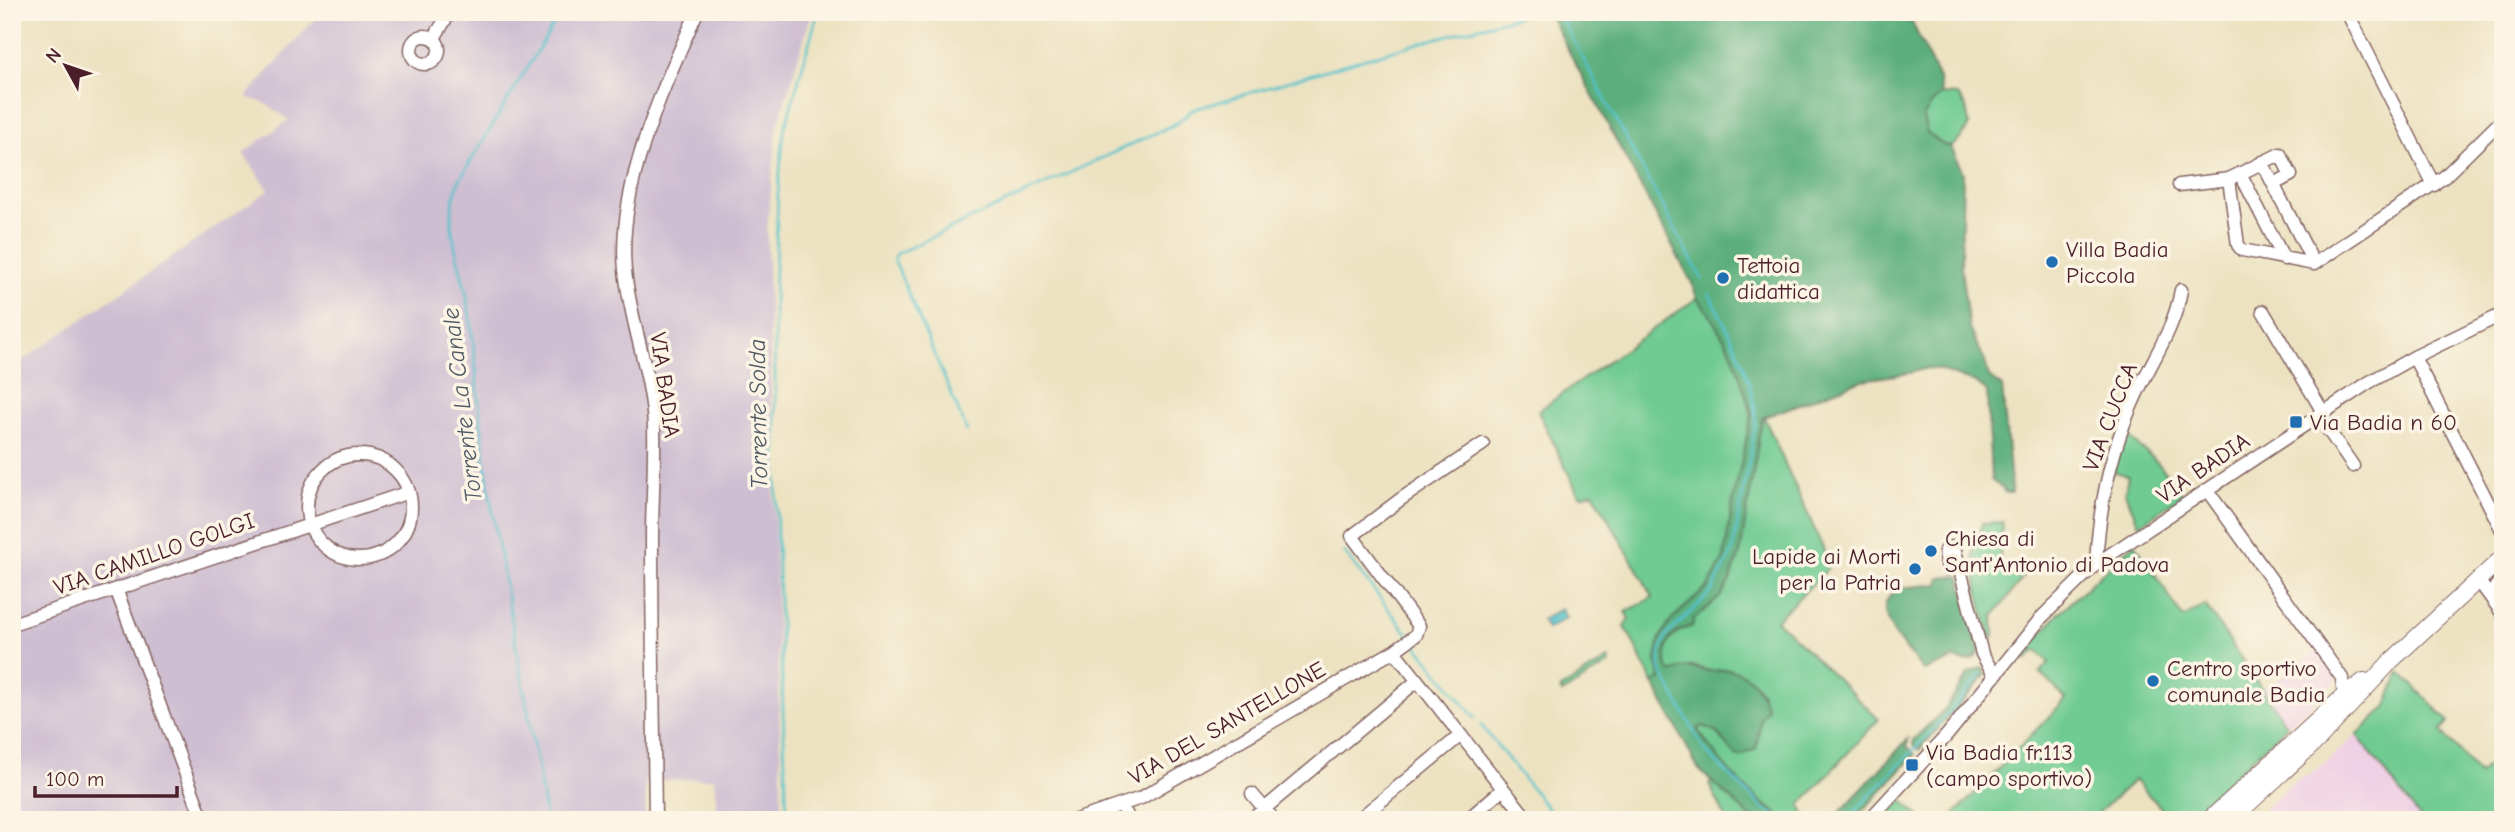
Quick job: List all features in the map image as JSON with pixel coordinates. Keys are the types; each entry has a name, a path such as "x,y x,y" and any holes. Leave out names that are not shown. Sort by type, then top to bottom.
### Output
{"main road":[{"path":"2231,820 2320,738 2391,661 2503,557"},
{"path":"2209,820 2344,696 2391,661"}],"street":[{"path":"434,38 450,12"},
{"name":"VIA BADIA","path":"655,820 652,607 654,425 625,273 623,241 632,182 668,77 696,12"},
{"path":"2347,12 2434,185"},
{"path":"2235,176 2238,245 2242,250 2314,264 2434,185 2503,119"},
{"path":"2179,185 2235,176 2280,154 2291,175 2274,184"},
{"path":"2262,162 2314,264"},
{"path":"2235,176 2284,259"},
{"name":"VIA CUCCA","path":"2096,564 2107,481 2127,416 2171,324 2181,289"},
{"path":"2263,311 2353,466"},
{"name":"VIA BADIA","path":"1869,820 1948,734 2042,617 2096,564 2368,383 2503,313"},
{"path":"2414,357 2503,532"},
{"name":"VIA DEL SANTELLONE","path":"1076,820 1142,797 1394,652 1416,635 1419,626 1352,535 1483,444"},
{"path":"360,454 376,457 391,465 410,492 412,509 407,527 398,542 384,553 366,559 348,558 332,551 318,540 310,524 307,507 317,476 328,464 343,457 360,454"},
{"path":"2207,490 2342,678 2344,696"},
{"name":"VIA CAMILLO GOLGI","path":"12,624 410,492"},
{"path":"1948,569 1945,551 1954,547 1982,654 1995,676"},
{"path":"2502,614 2495,592 2503,576"},
{"path":"2478,580 2502,614"},
{"path":"116,589 204,820"},
{"path":"1394,652 1528,820"},
{"path":"1251,820 1417,681"},
{"path":"1358,820 1461,735"},
{"path":"1467,820 1503,789"},
{"path":"1252,793 1274,820"},
{"path":"1122,806 1129,820"}],"shaded area":[{"path":"812,12 777,128 767,230 782,820 718,820 714,778 645,781 646,820 12,820 12,368 269,190 243,153 289,120 264,103 246,97 320,13"},
{"path":"2319,651 2337,680 2287,726 2263,689"},
{"path":"2357,735 2422,820 2253,820 2293,782 2314,772"}],"green space":[{"path":"1548,12 1907,12 1939,79 1941,94 1923,118 1927,133 1951,147 1963,173 1961,268 1969,329 1985,361 1989,377 2002,387 2012,493 2005,493 1991,480 1987,392 1976,383 1938,369 1927,368 1862,380 1762,418 1740,553 1729,582 1719,598 1694,619 1692,626 1680,630 1672,637 1667,646 1666,661 1672,673 1687,667 1712,671 1728,670 1745,675 1755,684 1767,709 1761,718 1756,749 1741,756 1736,755 1715,731 1704,726 1697,729 1736,779 1759,801 1785,820 1754,820 1699,770 1653,683 1661,679 1656,661 1660,638 1672,619 1709,586 1724,558 1752,414 1732,352 1697,298 1692,283"},
{"path":"1941,94 1958,95 1966,107 1969,125 1951,147 1927,133 1923,117"},
{"path":"1697,298 1732,352 1752,414 1733,501 1724,559 1709,586 1672,619 1660,638 1656,660 1661,679 1653,683 1625,626 1629,619 1626,612 1653,597 1593,492 1582,496 1578,493 1538,411"},
{"path":"1764,417 1823,548 1829,568 1776,620 1879,719 1800,805 1807,820 1785,820 1761,802 1728,772 1697,729 1704,726 1715,731 1736,755 1741,756 1756,749 1762,693 1752,680 1730,669 1711,671 1692,666 1672,674 1664,659 1664,652 1671,639 1692,626 1694,619 1719,598 1729,582 1740,553"},
{"path":"2125,434 2158,463 2183,495 2139,525 2125,493 2128,476 2113,471"},
{"path":"2003,522 1999,568 2030,568 1993,617 1994,636 1991,640 1976,581 1974,549 1982,523"},
{"name":"Centro sportivo comunale Badia","path":"2135,543 2183,618 2205,605 2287,726 2188,819 2176,820 2170,817 2134,780 2091,820 1949,820 2066,699 2040,672 2049,662 2036,650 2026,660 2022,656 2060,612"},
{"path":"1960,576 1980,652 1972,660 1962,661 1955,658 1924,671 1890,626 1885,611 1886,604 1898,588 1939,584 1939,578"},
{"path":"1608,659 1610,663 1562,693 1560,689"},
{"path":"1984,668 1986,675 1919,750 1913,745 1913,740 1946,708 1969,673"},
{"path":"2400,672 2449,722 2441,731 2479,774 2503,754 2503,820 2422,820 2357,735 2387,706"},
{"path":"1908,739 1907,746 1915,755 1854,820 1833,820"},
{"path":"1713,782 1754,820 1727,820 1709,784"},
{"path":"1902,800 1904,802 1923,820 1883,820"}],"water":[{"path":"1561,609 1566,618 1547,629 1542,620"}],"waterway":[{"name":"Torrente La Canale","path":"546,820 489,489 471,326 454,241 452,211 460,179 561,12"},
{"name":"Torrente Solda","path":"787,820 777,540 774,297 778,192 784,131 818,12"},
{"path":"967,431 894,260 896,254 1177,123 1192,110 1393,50 1536,12"},
{"path":"1558,12 1702,279"},
{"path":"1709,293 1741,358 1752,394 1755,427 1732,553 1712,591 1666,636 1660,653 1660,669 1704,750 1763,808 1781,820"},
{"path":"1344,552 1408,634"},
{"path":"1415,643 1475,718"},
{"path":"1846,820 1945,717 1981,674"},
{"path":"1480,724 1557,820"}],"place":[{"name":"Villa Badia Piccola","path":"2052,262"},
{"name":"Tettoia didattica","path":"1723,278"},
{"name":"Via Badia n 60","path":"2296,422"},
{"name":"Chiesa di Sant'Antonio di Padova","path":"1931,551"},
{"name":"Lapide ai Morti per la Patria","path":"1915,569"},
{"name":"Centro sportivo comunale Badia","path":"2153,681"},
{"name":"Via Badia fr.113 (campo sportivo)","path":"1912,765"}]}
